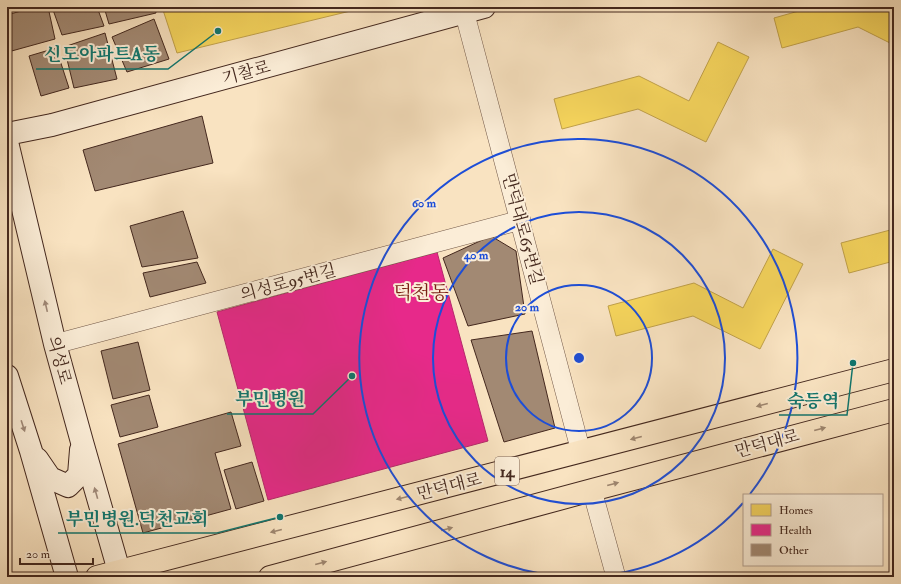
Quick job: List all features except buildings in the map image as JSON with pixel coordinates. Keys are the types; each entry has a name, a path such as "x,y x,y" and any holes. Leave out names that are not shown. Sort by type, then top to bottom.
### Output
{"main road":[{"name":"기찰로","path":"7,134 52,125 471,9"},
{"name":"의성로","path":"7,142 55,344 119,574"},
{"name":"만덕대로","path":"97,577 119,574 894,370"},
{"path":"31,451 50,478 68,486 79,475 82,442 66,432 49,374"},
{"path":"7,376 31,451 67,577"},
{"name":"만덕대로","path":"270,577 894,410"}],"street":[{"name":"만덕대로65번길","path":"471,9 521,220 581,452"},
{"name":"의성로95번길","path":"55,344 521,220"},
{"path":"592,490 616,577"}],"place":[{"name":"신도아파트A동","path":"218,31"},
{"name":"숙등역","path":"853,363"},
{"name":"부민병원","path":"352,376"},
{"name":"부민병원.덕천교회","path":"280,517"}],"district":[{"name":"덕천동","path":"421,292"}]}
